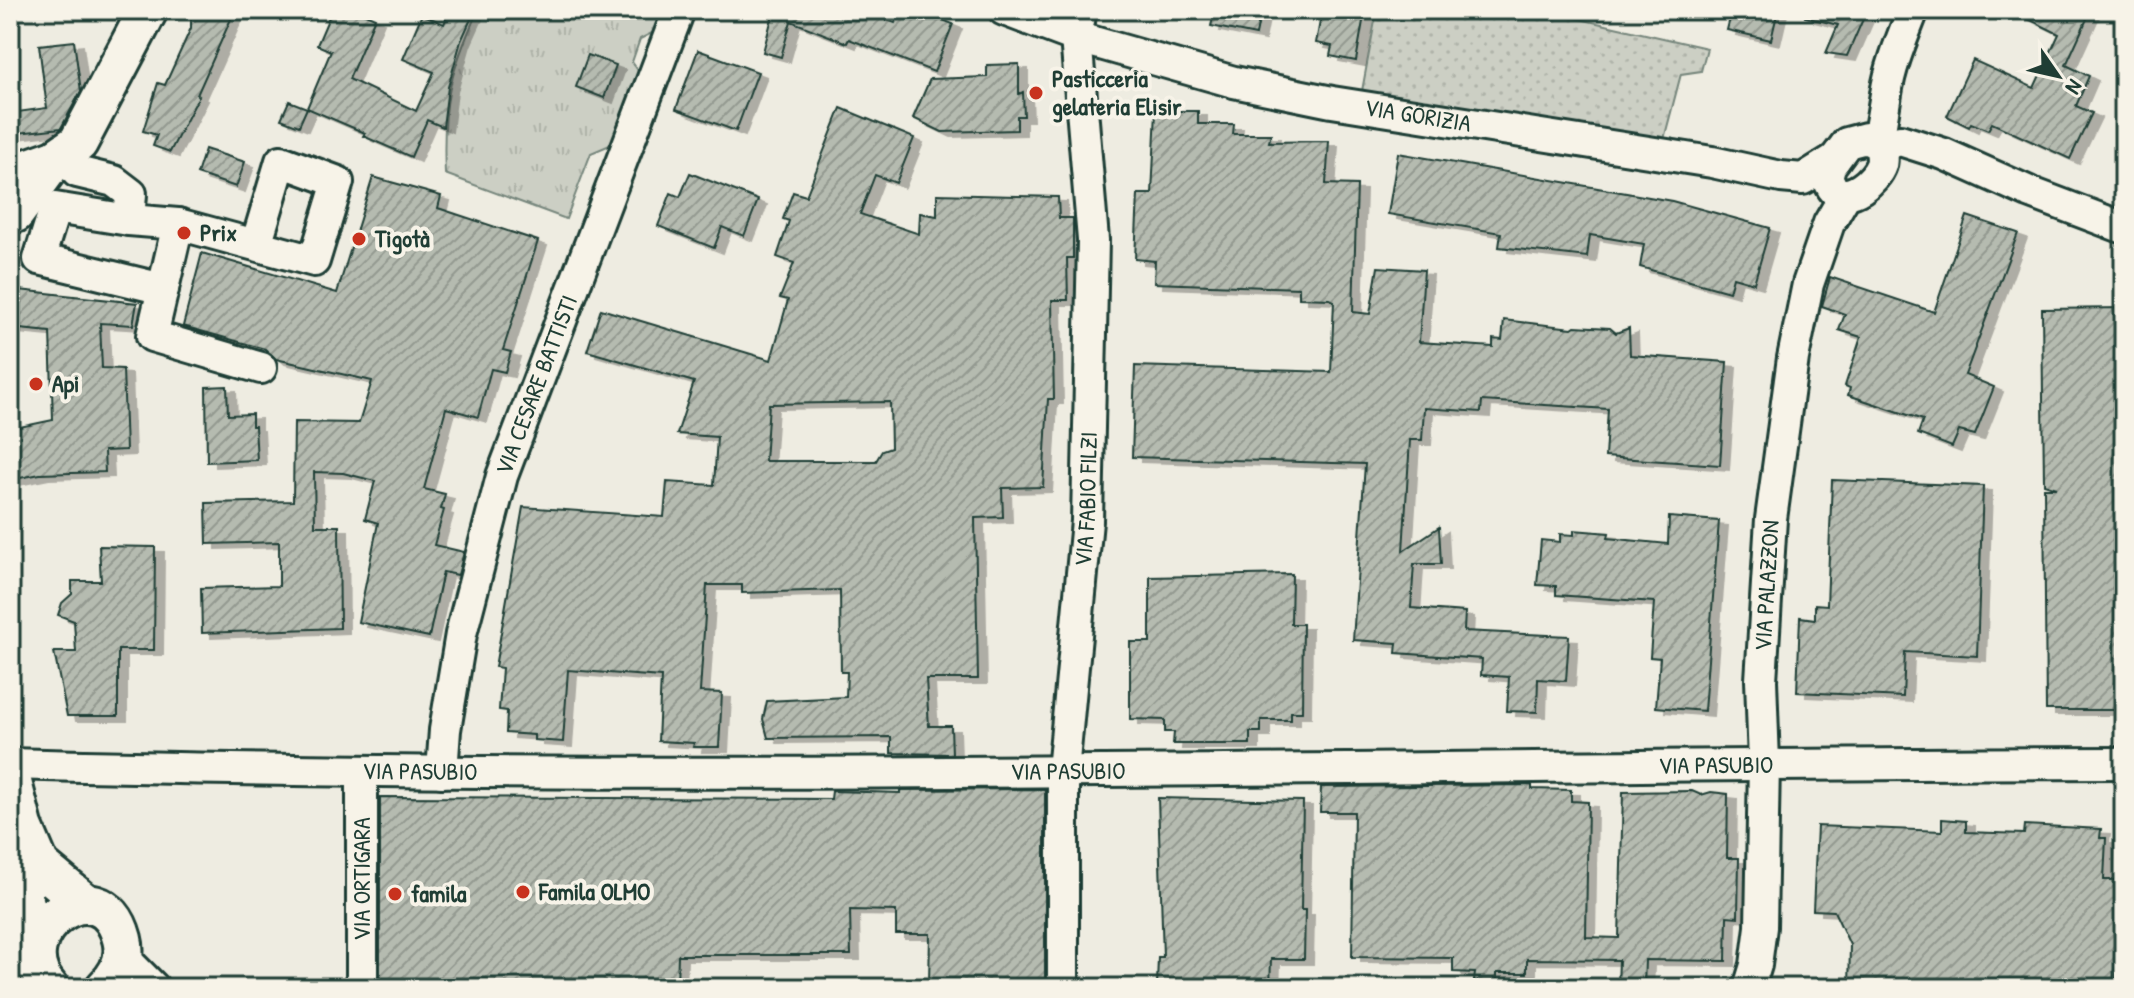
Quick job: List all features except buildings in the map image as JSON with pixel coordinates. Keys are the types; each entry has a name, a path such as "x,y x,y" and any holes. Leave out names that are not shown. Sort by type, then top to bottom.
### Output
{"main road":[{"path":"12,215 33,165 78,143 148,10"},
{"path":"17,802 40,866 86,904 111,918 119,929 123,943 114,973"},
{"path":"17,802 23,897 33,933 30,959 43,986"},
{"path":"33,933 42,919 54,910 70,904 86,904"}],"street":[{"name":"VIA CESARE BATTISTI","path":"442,772 445,730 461,634 502,476 679,10"},
{"name":"VIA GORIZIA","path":"1004,10 1079,23 1234,82 1290,93 1712,162 1781,177 1803,179 1835,159"},
{"path":"1913,10 1886,93 1879,144 1882,162 1877,173 1858,190 1846,194 1834,190 1827,178 1835,159 1847,143 1866,138 1879,144 1900,140 1944,154 2029,192 2124,228"},
{"name":"VIA FABIO FILZI","path":"1063,988 1063,771 1087,521 1093,240 1079,23"},
{"path":"33,165 114,181 131,194 129,220"},
{"name":"VIA PALAZZON","path":"1749,988 1756,965 1761,927 1764,763 1761,680 1771,519 1793,358 1808,284 1829,223 1846,194"},
{"path":"163,289 39,259 55,208 178,224 256,245"},
{"path":"178,224 152,336 261,368"},
{"name":"VIA PASUBIO","path":"10,764 442,772 2124,763"},
{"name":"VIA ORTIGARA","path":"362,771 362,988"},
{"path":"114,973 154,988"}],"green space":[{"path":"478,10 669,10 662,28 640,39 632,62 642,76 617,142 591,153 566,219 445,174 446,108 460,53"},
{"path":"1377,10 1540,10 1707,48 1701,71 1681,74 1664,139 1362,91"}],"place":[{"name":"Pasticceria gelateria Elisir","path":"1036,93"},
{"name":"Prix","path":"184,233"},
{"name":"Tigotà","path":"359,239"},
{"name":"Api","path":"36,384"},
{"name":"Famila OLMO","path":"523,892"},
{"name":"famila","path":"395,894"}]}
